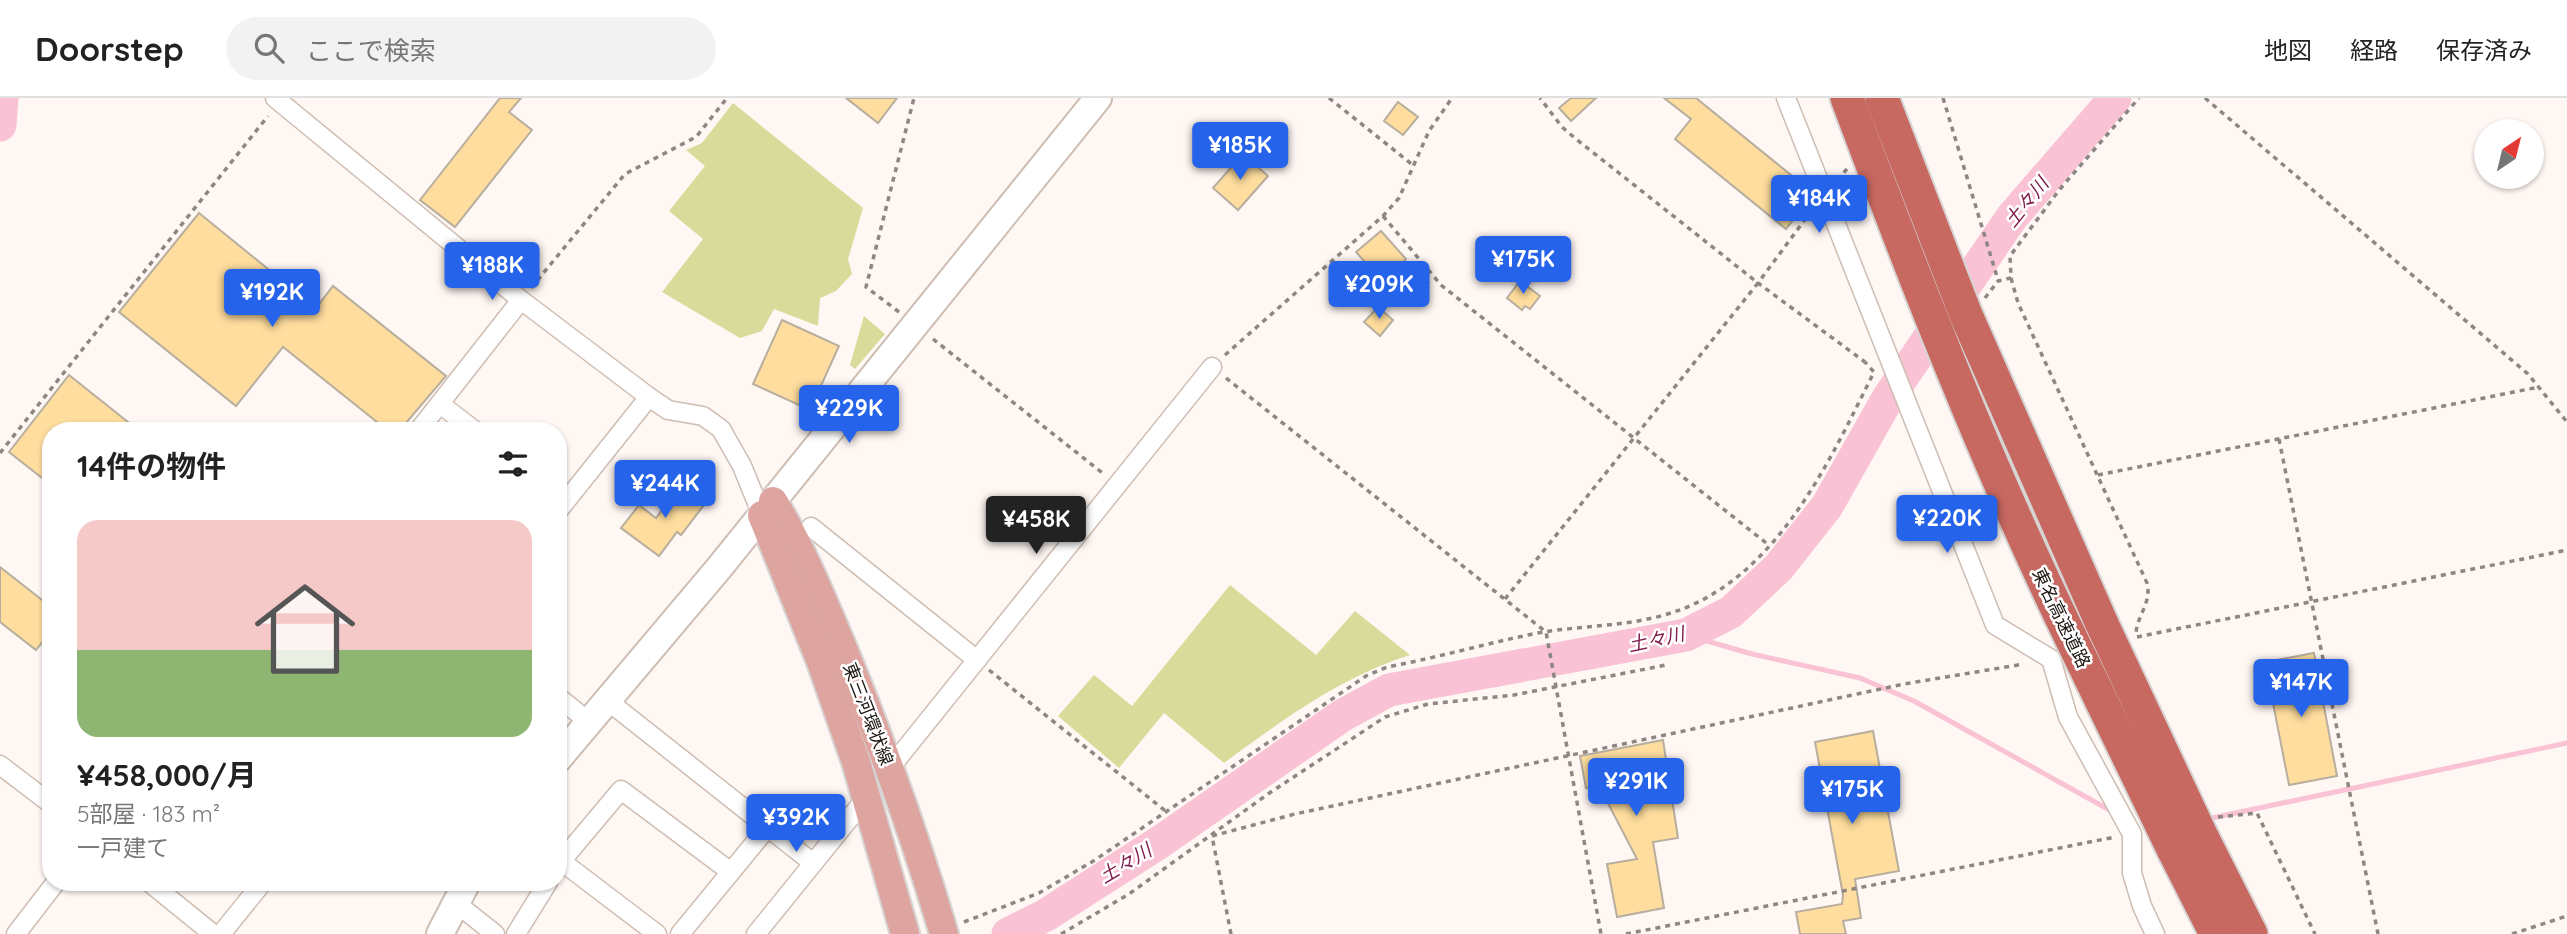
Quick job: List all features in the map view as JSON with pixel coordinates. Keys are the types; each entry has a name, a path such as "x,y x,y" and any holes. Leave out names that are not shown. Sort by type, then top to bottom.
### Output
{"highway":[{"name":"東名高速道路","path":"1847,98 1943,348 2036,567 2061,649 2200,831 2216,934"},
{"name":"東名高速道路","path":"1882,98 1951,277 1975,307 2102,624 2251,934"}],"main road":[{"name":"東三河環状線","path":"768,508 809,568 890,768 943,932"},
{"name":"東三河環状線","path":"768,508 866,797 905,934"}],"street":[{"path":"567,748 768,508 1098,98"},
{"path":"1786,98 1995,625 2061,649 2068,717 2132,834 2132,873 2141,906 2155,934"},
{"path":"278,100 521,300 649,397 668,410 703,416 713,422 732,446 768,508"},
{"path":"425,422 521,300"},
{"path":"890,768 1212,367"},
{"path":"567,496 649,397"},
{"path":"440,404 464,422"},
{"path":"811,527 977,660"},
{"path":"608,701 813,863"},
{"path":"567,704 589,722"},
{"path":"0,765 42,797"},
{"path":"567,854 621,790 731,872"},
{"path":"756,934 866,797"},
{"path":"680,934 767,828"},
{"path":"567,869 657,934"},
{"path":"16,934 49,891"},
{"path":"160,891 213,934"},
{"path":"221,934 255,891"},
{"path":"516,934 542,891"},
{"path":"440,934 462,893 495,934"}],"path":[{"path":"521,300 625,174 696,137 727,98"},
{"path":"914,98 866,287 1117,485"},
{"path":"1329,98 1413,166"},
{"path":"1452,98 1429,131 1398,198 1383,216 1212,367 1546,632"},
{"path":"943,932 1040,893 1167,813 1366,676 1387,667 1546,632 1592,629 1666,615 1729,582 1770,546 1829,460 1874,372 1865,362 1758,283 1576,139 1562,127 1541,98"},
{"path":"1943,98 1998,281"},
{"path":"2138,98 2060,189 2010,256 2011,278 2018,303 2147,583 2150,594 2136,626 2136,637 2141,649"},
{"path":"2205,98 2528,374 2567,422"},
{"path":"0,453 278,100"},
{"path":"1505,599 1847,169"},
{"path":"1383,216 1441,285 1770,546"},
{"path":"1975,307 1998,281 2011,278"},
{"path":"1865,362 1883,339"},
{"path":"2098,475 2539,387"},
{"path":"2279,439 2378,934"},
{"path":"2136,637 2567,550"},
{"path":"1546,632 1601,934"},
{"path":"1212,836 1295,814 2061,649"},
{"path":"977,660 1167,813"},
{"path":"1061,934 1129,894 1268,794 1385,717 1428,704 1514,695 1666,665"},
{"path":"2200,831 2213,805"},
{"path":"2200,831 2257,813 2315,934"},
{"path":"1626,934 2132,834"},
{"path":"1212,836 1231,934"},
{"path":"2512,934 2567,916"}],"green space":[{"path":"733,103 863,208 848,259 852,274 836,291 820,298 818,326 774,309 762,331 740,338 662,292 703,239 669,211 705,166 686,150 702,143"},
{"path":"864,316 885,334 855,369 850,365"},
{"path":"1230,585 1316,655 1355,611 1410,655 1359,675 1313,701 1224,763 1164,713 1119,768 1058,716 1094,675 1132,706"}],"building":[{"path":"500,98 521,98 509,112 532,130 455,227 420,200"},
{"path":"846,98 897,98 878,123"},
{"path":"1571,98 1596,98 1571,121 1559,108"},
{"path":"1664,98 1696,98 1807,188 1793,205 1800,211 1786,229 1675,139 1691,119"},
{"path":"1398,102 1418,117 1403,135 1384,121"},
{"path":"1243,154 1268,176 1238,210 1213,188"},
{"path":"199,213 316,308 333,286 446,376 407,422 377,422 283,347 236,406 119,312"},
{"path":"1381,231 1406,259 1403,262 1429,283 1420,295 1416,292 1406,303 1374,265 1370,268 1356,252"},
{"path":"1520,281 1540,296 1530,309 1525,306 1522,310 1507,298"},
{"path":"1378,307 1393,320 1380,336 1364,322"},
{"path":"782,320 839,346 810,410 753,384"},
{"path":"69,375 128,422 42,422 42,478 9,452"},
{"path":"682,483 707,501 681,535 677,532 659,556 621,528 639,505 656,518"},
{"path":"0,567 42,600 42,642 36,650 0,622"},
{"path":"2314,653 2337,776 2289,785 2265,662"},
{"path":"1873,731 1899,871 1855,879 1861,918 1843,921 1846,934 1800,934 1796,912 1842,904 1843,895 1815,742"},
{"path":"1663,740 1678,838 1653,842 1664,908 1617,917 1607,864 1637,859 1599,786 1586,788 1580,756"}],"waterway":[{"path":"0,125 2,98"},
{"name":"土々川","path":"1008,934 1046,915 1160,842 1343,715 1389,690 1686,635 1731,612 1779,567 1827,506 1888,398 2012,217 2115,98"},
{"path":"1686,635 1752,654 1860,678 1914,701 2113,812"},
{"path":"2207,819 2567,743"}]}
